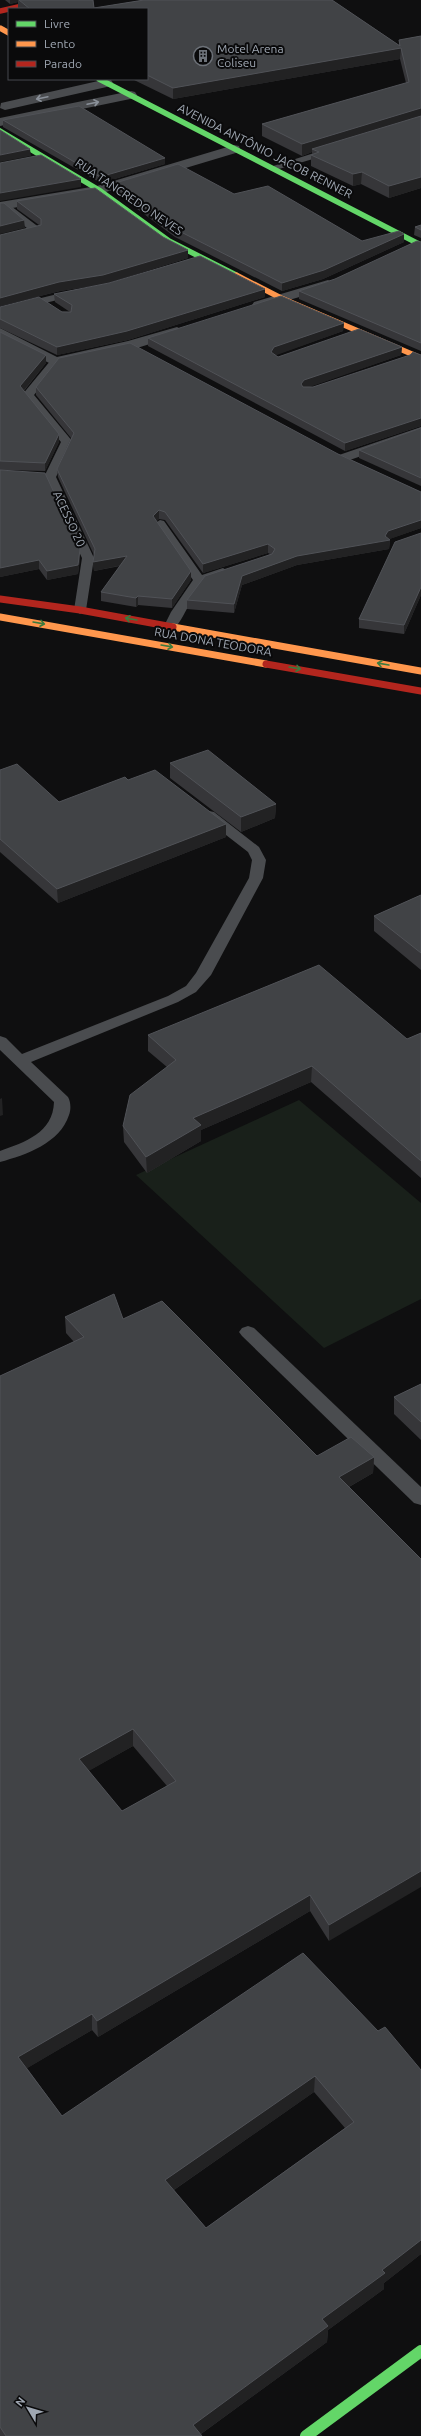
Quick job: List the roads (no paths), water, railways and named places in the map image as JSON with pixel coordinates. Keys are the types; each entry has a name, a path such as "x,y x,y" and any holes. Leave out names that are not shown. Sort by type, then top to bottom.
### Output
{"main road":[{"path":"13,8 48,0"},
{"name":"AVENIDA ANTÔNIO JACOB RENNER","path":"103,81 418,244"},
{"name":"RUA TANCREDO NEVES","path":"0,132 100,190 169,241 281,298 356,332 416,355"},
{"name":"RUA DONA TEODORA","path":"0,599 80,610 421,671"},
{"name":"RUA DONA TEODORA","path":"0,617 421,691"},
{"path":"306,2436 421,2351"}],"street":[{"path":"0,107 103,81"},
{"path":"0,122 131,96"},
{"path":"3,205 100,190 234,149"},
{"path":"401,249 418,244"},
{"path":"244,309 329,283 344,276"},
{"path":"3,337 55,362 132,345 192,326"},
{"path":"338,339 356,332"},
{"path":"132,345 153,356"},
{"path":"330,450 364,468"}],"lane":[{"path":"272,168 346,146"},
{"path":"30,161 45,158"},
{"path":"0,239 36,230 3,205"},
{"path":"190,263 204,258"},
{"path":"0,311 90,290"},
{"path":"42,300 54,308"},
{"path":"397,363 416,355"},
{"path":"50,477 67,442 28,394 55,362"},
{"path":"344,458 421,431"},
{"name":"ACESSO 20","path":"36,476 50,477 88,558 80,610"},
{"path":"160,524 199,580"},
{"path":"171,626 177,612 199,580 237,568"},
{"path":"21,1060 172,999 191,989 203,975 256,878 259,860 254,850 198,807"},
{"path":"0,1041 62,1101 64,1111 56,1128 39,1142 0,1157"},
{"path":"248,1332 421,1498"}],"place":[{"name":"Motel Arena Coliseu","path":"203,56"}]}
